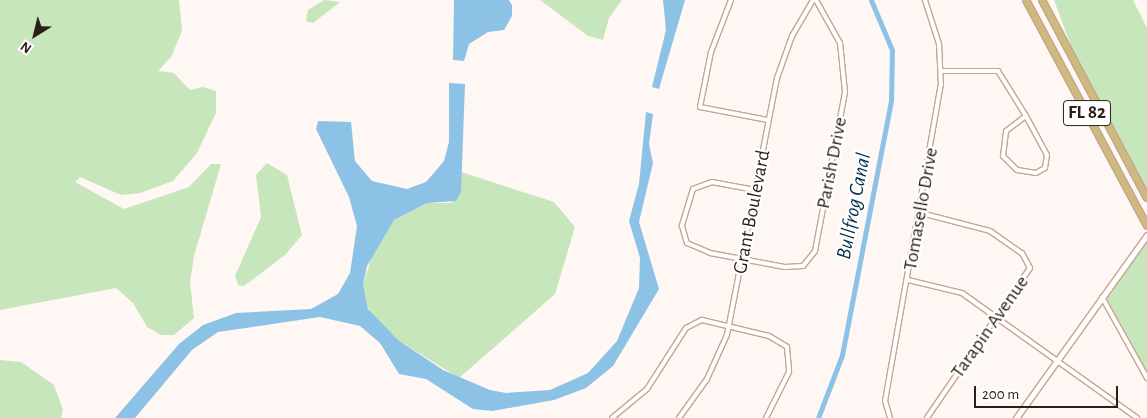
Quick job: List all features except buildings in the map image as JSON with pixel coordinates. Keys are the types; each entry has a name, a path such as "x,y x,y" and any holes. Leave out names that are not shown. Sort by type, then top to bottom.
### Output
{"highway":[{"name":"FL 82","path":"1026,0 1147,226"},
{"name":"FL 82","path":"1042,0 1147,198"}],"street":[{"path":"731,0 711,52 700,107 768,120"},
{"name":"Grant Boulevard","path":"679,418 707,379 729,326 768,120 787,46 815,0"},
{"name":"Parish Drive","path":"755,190 712,182 698,185 690,194 683,216 682,233 692,248 743,259 797,267 810,261 815,251 846,76 840,44 815,0"},
{"name":"Tomasello Drive","path":"890,418 885,401 921,213 942,70 925,0"},
{"path":"942,70 998,71 1026,116 1047,155 1045,168 1036,173 1017,170 1003,156 1006,131 1026,116"},
{"name":"Tarapin Avenue","path":"921,213 974,223 1027,258 1029,274 927,418"},
{"path":"1016,418 1147,235"},
{"path":"908,280 956,290 1137,418"},
{"path":"1102,296 1147,378"},
{"path":"612,418 653,382 691,324 708,320 775,338 790,352 789,372 766,418"}],"green space":[{"path":"0,0 179,0 182,31 171,57 158,71 174,73 190,90 203,87 216,91 216,113 197,153 173,181 140,193 121,195 80,177 75,182 124,209 189,187 211,164 221,164 194,256 190,282 194,318 174,335 161,335 147,327 133,303 116,288 0,310"},
{"path":"324,0 340,2 313,23 306,21 308,10"},
{"path":"540,0 622,0 609,18 603,40 588,36"},
{"path":"1054,0 1133,0 1147,28 1147,192 1074,54"},
{"path":"267,163 287,175 302,235 285,255 244,286 238,285 235,276 261,217 256,175"},
{"path":"461,172 554,202 575,227 555,294 459,378 398,340 373,317 363,298 363,285 375,246 394,220 427,203 451,203 461,192"},
{"path":"1147,239 1147,378 1102,301"},
{"path":"0,360 21,362 54,385 63,410 61,418 0,418"}],"water":[{"path":"454,0 509,0 512,5 512,16 504,30 488,32 469,44 464,61 453,60"},
{"path":"663,0 685,0 659,89 652,87 666,30"},
{"path":"449,83 465,84 461,192 456,201 427,203 394,220 367,266 363,285 368,309 398,340 443,370 490,390 506,393 550,390 588,373 617,341 639,288 640,258 629,221 639,184 646,112 653,114 649,144 653,163 639,222 659,289 613,366 586,388 554,400 492,411 473,409 426,379 399,374 380,343 360,326 320,317 218,332 192,350 135,418 115,418 179,344 203,325 236,313 311,309 338,294 350,273 357,226 349,197 316,129 318,121 351,122 355,161 372,181 407,189 426,182 444,161 449,142"}],"waterway":[{"name":"Bullfrog Canal","path":"818,418 842,355 891,101 892,50 871,0"}]}
